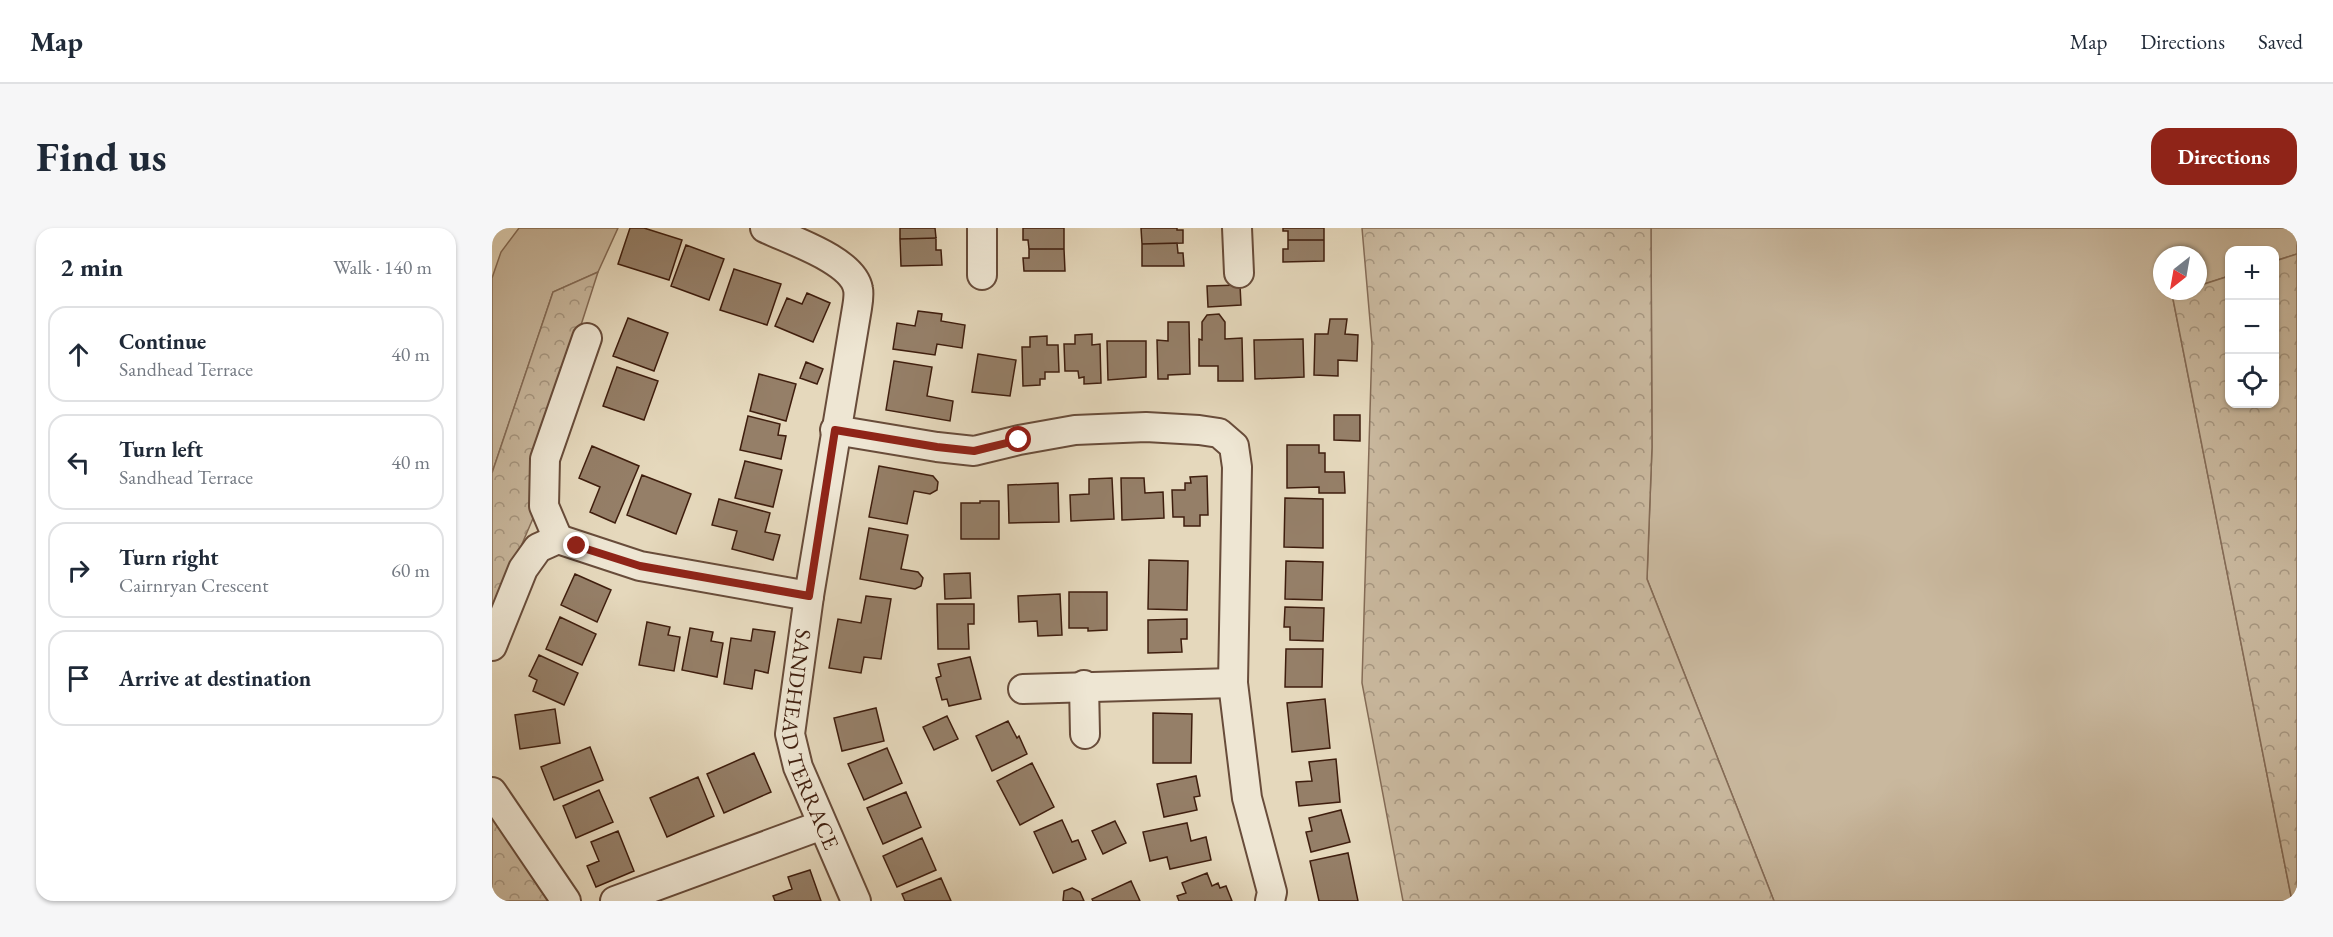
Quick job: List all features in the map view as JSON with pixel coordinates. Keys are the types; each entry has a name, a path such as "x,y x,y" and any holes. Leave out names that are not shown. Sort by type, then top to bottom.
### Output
{"street":[{"name":"SANDHEAD TERRACE","path":"765,228 835,261 848,270 858,288 857,308 835,430 790,734 798,767 856,901"},
{"path":"982,228 982,275"},
{"path":"1237,228 1239,273"},
{"path":"558,539 544,506 545,459 587,338"},
{"path":"835,430 974,451 1075,430 1146,427 1220,433 1234,446 1238,467 1233,683 1247,798 1270,883 1272,892 1270,901"},
{"path":"492,646 523,569 538,548 558,539 640,566 809,596"},
{"path":"1023,689 1233,683"},
{"path":"1084,686 1085,734"},
{"path":"492,792 566,901"},
{"path":"615,901 822,825"}],"green space":[{"path":"519,228 618,228 598,272 553,292 492,473 492,278 501,252"},
{"path":"1362,228 1651,228 1652,447 1647,579 1774,901 1403,901 1362,683 1372,344"},
{"path":"1651,228 2297,228 2297,254 2279,260 2279,246 2225,246 2225,277 2207,283 2207,246 2153,246 2153,300 2173,300 2292,901 1774,901 1647,579 1652,447"},
{"path":"2297,254 2297,901 2292,901 2173,300 2207,300 2207,283 2225,277 2225,408 2279,408 2279,260"},
{"path":"598,272 573,350 534,516 492,614 492,473 553,292"},
{"path":"492,816 548,901 492,901"}],"building":[{"path":"630,228 644,228 682,240 669,280 618,264"},
{"path":"900,228 935,228 936,238 900,239"},
{"path":"1023,228 1064,228 1064,249 1029,249 1028,240 1023,240"},
{"path":"1141,228 1183,230 1183,243 1142,244"},
{"path":"1283,228 1324,228 1324,240 1288,240 1288,231 1283,231"},
{"path":"936,238 936,250 941,250 942,265 901,266 900,239"},
{"path":"1288,240 1324,240 1324,261 1283,262 1283,249 1288,249"},
{"path":"1177,243 1178,253 1183,253 1184,266 1142,266 1142,244"},
{"path":"686,245 724,259 709,300 671,286"},
{"path":"1029,249 1064,249 1065,271 1024,271 1023,258 1029,258"},
{"path":"734,269 781,284 767,325 720,310"},
{"path":"1240,285 1241,305 1208,307 1207,286"},
{"path":"807,293 830,303 813,342 775,326 787,298 802,304"},
{"path":"918,311 942,314 941,321 965,325 962,348 937,344 935,355 893,349 897,323 915,326"},
{"path":"1219,314 1225,322 1225,339 1242,338 1243,381 1218,381 1218,366 1199,366 1199,339 1202,340 1202,322 1207,315"},
{"path":"628,318 668,333 654,371 613,356"},
{"path":"1330,319 1347,319 1345,334 1358,335 1357,361 1338,360 1338,376 1314,375 1315,334 1328,334"},
{"path":"1168,322 1189,322 1190,374 1168,375 1168,379 1158,379 1157,340 1168,341"},
{"path":"1092,334 1092,345 1100,344 1101,383 1084,384 1084,377 1079,378 1078,371 1065,371 1064,344 1075,344 1075,335"},
{"path":"1047,336 1047,345 1058,345 1059,372 1045,372 1045,379 1040,379 1040,385 1023,386 1022,347 1030,347 1030,337"},
{"path":"1303,339 1304,377 1255,379 1254,340"},
{"path":"1107,341 1146,341 1146,377 1108,380"},
{"path":"978,354 1016,360 1010,396 972,392"},
{"path":"894,361 932,367 927,396 953,401 950,421 886,410"},
{"path":"806,362 823,369 817,384 800,378"},
{"path":"617,367 658,381 644,420 603,406"},
{"path":"759,374 796,384 786,421 750,411"},
{"path":"1334,415 1360,415 1360,441 1334,440"},
{"path":"748,416 780,424 778,435 786,436 781,459 740,450"},
{"path":"1287,445 1319,445 1319,453 1325,453 1325,472 1344,472 1345,493 1319,493 1319,487 1287,488"},
{"path":"592,446 639,466 615,523 590,512 600,487 579,478"},
{"path":"745,461 782,470 773,507 735,498"},
{"path":"879,466 933,476 938,482 937,490 930,494 914,491 907,524 869,517"},
{"path":"642,475 691,494 676,534 627,515"},
{"path":"1207,476 1208,515 1200,515 1200,526 1184,526 1184,517 1173,517 1172,490 1185,490 1185,483 1191,483 1190,477"},
{"path":"1112,478 1114,519 1071,521 1070,495 1089,494 1089,479"},
{"path":"1121,478 1144,478 1145,493 1163,492 1164,518 1122,520"},
{"path":"1058,483 1059,522 1009,523 1008,485"},
{"path":"1285,498 1323,499 1323,548 1284,547"},
{"path":"719,499 770,513 765,532 780,535 773,560 732,549 737,531 712,525"},
{"path":"980,501 999,501 999,539 961,539 961,503 980,503"},
{"path":"869,528 908,535 901,569 918,572 923,578 921,586 915,589 860,579"},
{"path":"1149,560 1188,561 1187,610 1148,609"},
{"path":"1286,561 1323,562 1322,600 1285,599"},
{"path":"970,573 971,598 945,599 944,574"},
{"path":"575,574 611,590 597,622 561,605"},
{"path":"1069,592 1107,592 1107,630 1088,631 1088,628 1069,628"},
{"path":"1060,594 1062,635 1038,636 1037,621 1019,622 1018,596"},
{"path":"866,596 891,599 881,659 864,657 861,673 829,668 838,619 861,623"},
{"path":"937,604 974,604 974,624 968,624 969,649 938,649"},
{"path":"1285,607 1324,608 1323,641 1290,640 1290,627 1284,627"},
{"path":"560,617 596,634 582,665 546,649"},
{"path":"1187,619 1187,639 1181,639 1182,652 1148,653 1148,620"},
{"path":"647,622 670,627 668,635 680,637 674,671 639,665"},
{"path":"690,628 713,632 711,641 723,643 717,677 682,670"},
{"path":"753,629 775,632 768,673 755,670 752,689 724,684 731,638 751,641"},
{"path":"1286,649 1323,649 1322,687 1285,687"},
{"path":"539,655 578,673 564,705 533,691 537,680 529,676"},
{"path":"970,657 981,699 949,706 947,699 942,700 936,678 941,676 938,664"},
{"path":"1325,699 1330,748 1292,752 1287,703"},
{"path":"876,708 884,741 842,751 834,718"},
{"path":"555,709 560,743 520,749 515,715"},
{"path":"1153,713 1192,714 1191,763 1153,763"},
{"path":"947,716 958,739 934,750 923,727"},
{"path":"1008,721 1017,738 1019,736 1027,754 992,771 976,736"},
{"path":"590,747 603,780 554,800 541,767"},
{"path":"887,748 902,783 864,800 848,764"},
{"path":"754,753 771,792 724,813 707,774"},
{"path":"1336,759 1340,802 1299,806 1296,782 1312,781 1309,762"},
{"path":"1032,763 1054,807 1020,825 997,781"},
{"path":"1196,776 1200,796 1194,797 1197,810 1164,817 1157,784"},
{"path":"698,777 714,816 667,837 650,798"},
{"path":"599,790 613,822 576,838 563,806"},
{"path":"906,792 921,827 883,844 867,808"},
{"path":"1341,810 1350,842 1311,852 1306,832 1312,831 1309,818"},
{"path":"1062,820 1072,842 1078,840 1086,859 1053,873 1034,832"},
{"path":"1115,821 1126,843 1103,854 1092,831"},
{"path":"1187,823 1191,841 1206,837 1211,860 1170,869 1167,857 1150,861 1143,832"},
{"path":"618,831 634,871 596,887 587,866 599,861 591,842"},
{"path":"922,838 936,870 897,887 883,856"},
{"path":"1348,853 1358,901 1319,901 1310,861"},
{"path":"810,870 821,901 775,901 773,896 792,889 788,877"},
{"path":"1207,873 1212,886 1218,883 1220,888 1226,886 1232,901 1179,901 1177,896 1186,893 1182,883"},
{"path":"941,878 951,901 905,901 902,894"},
{"path":"1131,881 1140,901 1093,901 1092,899"},
{"path":"1072,888 1080,892 1084,901 1063,901 1064,891"}],"route":[{"path":"577,546 640,566 809,596 835,430 974,451 1019,440"}]}
